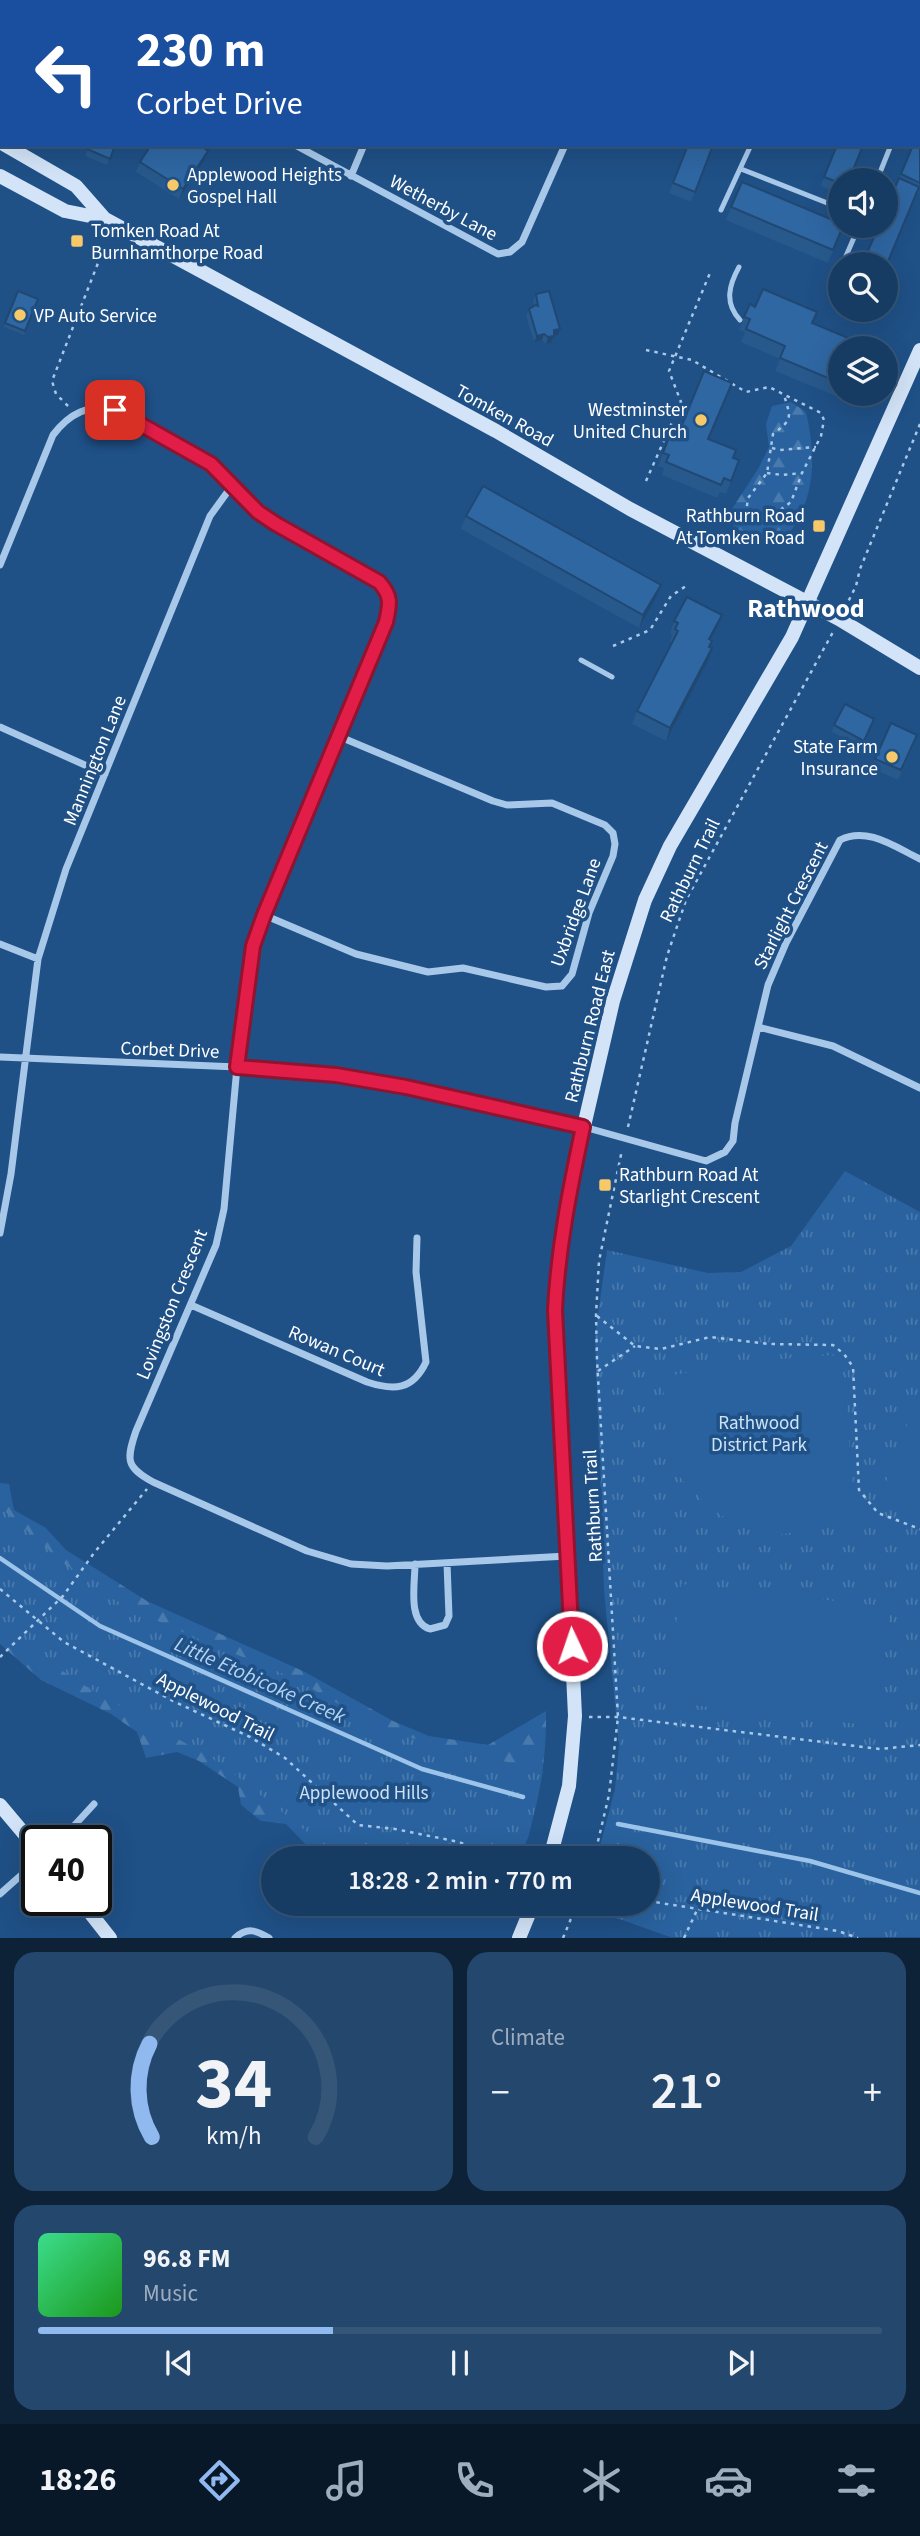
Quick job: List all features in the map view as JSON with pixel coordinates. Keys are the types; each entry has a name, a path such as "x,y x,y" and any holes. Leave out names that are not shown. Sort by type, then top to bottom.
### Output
{"street":[{"name":"Tomken Road","path":"7,147 76,186 105,219"},
{"name":"Wetherby Lane","path":"299,147 498,254 510,252 522,242 564,147"},
{"path":"351,176 363,147"},
{"name":"Tomken Road","path":"0,176 65,211 105,219 496,431 630,509 839,620 920,668"},
{"name":"Rathburn Road East","path":"553,1846 569,1786 575,1716 555,1310 557,1270 583,1127 613,1001 645,900 670,846 786,649 916,371 920,350"},
{"name":"Lovingston Crescent","path":"76,413 101,407 115,410 211,464 258,512 379,582 387,590 391,601 386,622 253,946 237,1067 224,1209 216,1245 136,1431 129,1452 130,1464 137,1473 153,1482 321,1557 368,1566 567,1556"},
{"path":"0,565 53,435 76,413"},
{"name":"Mannington Lane","path":"0,1233 11,1174 38,959 66,869 210,516 231,487"},
{"path":"0,727 105,774"},
{"name":"Uxbridge Lane","path":"264,915 356,954 428,972 463,968 546,988 562,986 572,974 589,913 613,856 613,833 605,825 552,803 507,805 493,802 338,736"},
{"name":"Starlight Crescent","path":"625,1139 706,1161 725,1152 733,1141 735,1122 768,985 786,943 840,840 852,834 866,835 920,859"},
{"path":"0,944 38,959"},
{"path":"758,1027 833,1046 920,1088"},
{"name":"Corbet Drive","path":"0,1057 237,1067 336,1075 394,1085 583,1127 625,1139"},
{"name":"Rowan Court","path":"191,1305 367,1382 388,1389 409,1383 420,1375 426,1362 416,1272 417,1238"},
{"path":"415,1564 416,1617 421,1625 430,1629 444,1625 449,1616 447,1563"},
{"path":"75,1825 94,1804"},
{"path":"0,1805 21,1830"},
{"path":"0,1894 21,1875"},
{"path":"93,1916 110,1937"},
{"path":"519,1937 528,1916"},
{"path":"235,1937 243,1931 257,1930 269,1937"}],"lane":[{"path":"721,210 750,147"},
{"path":"882,168 890,147"},
{"path":"741,169 828,203"},
{"path":"739,267 733,279 729,303 732,312 740,320"},
{"path":"581,660 612,677"}],"path":[{"path":"76,413 56,394 52,381 98,263"},
{"path":"646,481 681,402 669,371 710,273"},
{"path":"646,350 692,360 746,392 769,387 821,413 824,420 816,447 802,473 792,502 765,521 759,521 746,513 748,498 766,473 773,434 789,423 790,415 784,395"},
{"path":"856,586 860,569 920,424"},
{"path":"772,448 780,450 816,447"},
{"path":"766,473 802,473"},
{"path":"612,646 650,630 671,596 686,586"},
{"name":"Rathburn Trail","path":"630,1120 667,956 686,900 823,652"},
{"name":"Rathburn Trail","path":"597,1846 609,1795 618,1717 596,1315 599,1261 622,1152"},
{"path":"596,1315 635,1346 661,1349 710,1337 769,1344 834,1345 845,1354 853,1367 859,1490 878,1513 920,1529"},
{"path":"598,1371 635,1346"},
{"path":"0,1657 39,1621 153,1482"},
{"name":"Applewood Trail","path":"0,1589 64,1642 173,1701 250,1737 285,1758 358,1825 372,1829 395,1829 469,1846"},
{"path":"575,1716 618,1717 880,1749 920,1745"},
{"name":"Applewood Trail","path":"660,1903 838,1931 858,1937"},
{"path":"684,1937 697,1910"},
{"path":"563,1937 572,1916"}],"green space":[{"path":"791,402 806,412 811,441 812,469 807,497 794,526 778,543 760,542 734,527 730,512 769,447 766,424 772,406"},
{"name":"Rathwood District Park","path":"845,1171 920,1212 920,1937 670,1937 611,1916 660,1916 660,1846 600,1846 615,1789 619,1745 604,1590 595,1336 607,1250 708,1273 741,1272 791,1246"},
{"path":"832,1355 842,1362 856,1522 777,1535 739,1527 709,1507 677,1474 668,1438 662,1377 748,1362"},
{"path":"920,1390 920,1523 878,1504"},
{"name":"Applewood Hills","path":"0,1483 9,1484 14,1510 46,1528 66,1550 147,1601 305,1672 393,1721 429,1736 488,1745 546,1711 540,1786 524,1846 307,1846 286,1824 261,1821 241,1805 238,1787 199,1761 177,1752 146,1758 137,1732 111,1714 41,1680 0,1644"},
{"name":"Applewood Hills","path":"0,1507 67,1566 113,1588 109,1597 168,1626 293,1678 388,1732 543,1771 525,1846 325,1846 220,1763 87,1687 0,1630"},
{"path":"681,1584 890,1607 876,1726 667,1702"}],"building":[{"path":"88,147 114,147 110,159 87,149"},
{"name":"Applewood Heights Gospel Hall","path":"150,147 203,147 208,151 183,189 140,162"},
{"path":"687,147 712,147 695,192 673,183"},
{"path":"836,147 862,147 854,168 828,168 828,178 824,177"},
{"path":"912,147 920,147 920,183 901,174"},
{"path":"899,178 919,187 898,237"},
{"path":"742,182 828,218 828,238 838,238 833,250 731,207"},
{"path":"874,238 898,238 892,252 867,252"},
{"path":"763,289 817,312 812,323 843,336 828,336 828,378 780,358 785,346 746,329 750,319 744,317 750,304 755,307"},
{"name":"VP Auto Service","path":"18,291 38,299 25,331 5,323"},
{"path":"549,291 560,329 554,330 554,336 537,336 529,309 538,306 536,294"},
{"name":"Westminster United Church","path":"704,371 732,383 708,439 736,450 733,458 739,460 731,481 724,478 721,485 666,462 669,455 663,453 671,432 678,435"},
{"path":"483,486 661,585 643,615 466,516"},
{"path":"687,597 722,615 709,639 712,641 709,647 712,648 670,728 637,711 678,631 675,629 678,623 674,621"},
{"path":"845,704 874,719 864,741 834,725"},
{"name":"State Farm Insurance","path":"891,723 917,735 901,770 875,759"}],"waterway":[{"name":"Little Etobicoke Creek","path":"0,1558 100,1626 422,1769 523,1797"},
{"name":"Little Etobicoke Creek","path":"618,1824 810,1861 920,1893"}],"place":[{"name":"Applewood Heights Gospel Hall","path":"173,185"},
{"name":"Tomken Road At Burnhamthorpe Road","path":"77,241"},
{"name":"VP Auto Service","path":"20,315"},
{"name":"Westminster United Church","path":"701,420"},
{"name":"Rathburn Road At Tomken Road","path":"819,526"},
{"name":"State Farm Insurance","path":"892,757"},
{"name":"Rathburn Road At Starlight Crescent","path":"605,1185"}],"district":[{"name":"Rathwood","path":"806,608"}],"route":[{"path":"115,410 211,464 258,512 379,582 387,590 391,601 386,622 253,946 237,1067 336,1075 406,1087 583,1127 557,1270 555,1310 572,1646"}]}
